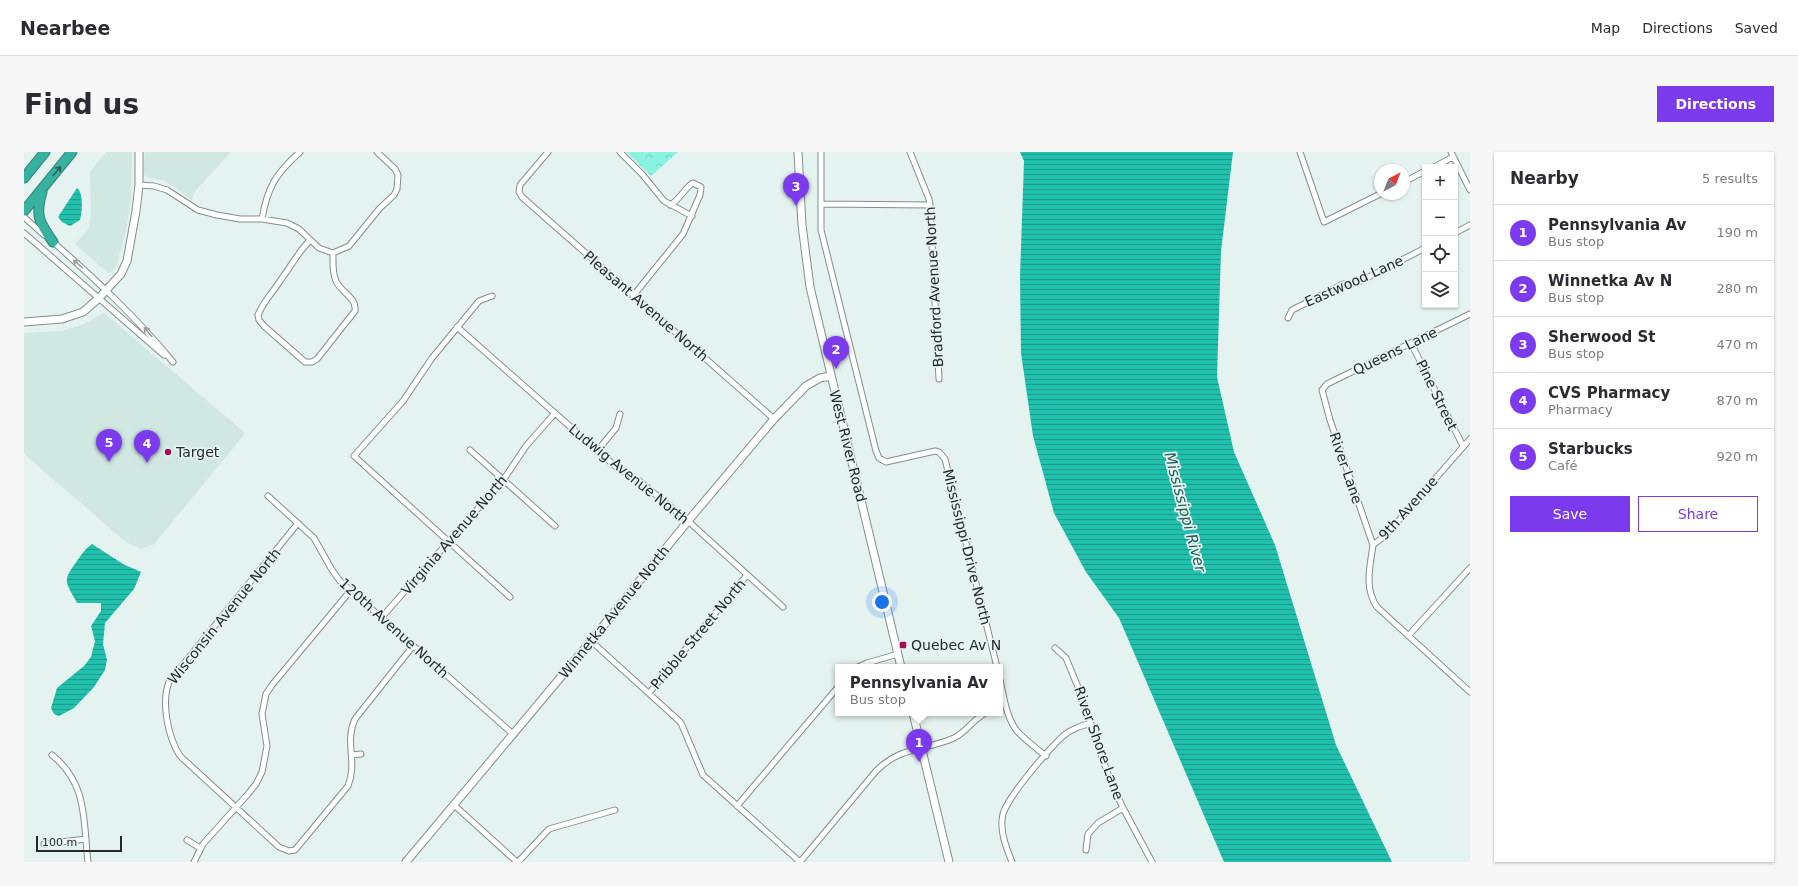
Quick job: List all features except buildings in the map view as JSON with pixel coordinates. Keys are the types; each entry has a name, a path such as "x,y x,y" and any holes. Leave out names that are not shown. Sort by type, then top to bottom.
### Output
{"highway":[{"path":"24,178 45,152"},
{"path":"24,211 72,152"},
{"path":"44,186 38,216 41,226 52,242"}],"street":[{"path":"24,322 45,322 72,317 90,306 121,274 127,261 139,185 139,152"},
{"path":"262,219 268,193 275,179 286,164 300,152"},
{"path":"139,185 160,188 198,210 217,215 240,219 262,219 287,223 299,229 319,248 333,253 349,246 380,208 394,195 399,181 395,169 378,152"},
{"name":"Pleasant Avenue North","path":"548,152 520,185 519,192 522,197 774,419"},
{"path":"620,152 642,174 659,196 670,205 692,216"},
{"name":"West River Road","path":"798,152 800,202 807,271 816,316 900,664"},
{"name":"West River Road","path":"821,152 822,204 820,220 825,250 874,447 879,458 886,462 928,452 939,452"},
{"name":"Bradford Avenue North","path":"910,152 930,205 939,379"},
{"path":"1300,152 1324,222 1374,197"},
{"path":"1438,164 1452,155 1470,190"},
{"path":"1410,179 1422,173"},
{"path":"633,296 682,234 692,216 702,190 698,184 693,183 678,200 670,205"},
{"path":"822,204 930,205"},
{"path":"24,217 107,290 142,325 173,362 24,233"},
{"path":"1458,231 1470,225"},
{"path":"310,240 297,253 258,315 264,326 305,362 312,362 317,359 355,311 354,302 336,281 332,266 333,253"},
{"name":"Eastwood Lane","path":"1288,318 1292,310 1344,284 1352,284 1361,281 1422,250"},
{"path":"492,296 479,301 424,369 404,401 354,456 510,597"},
{"name":"Queens Lane","path":"1322,390 1327,384 1470,314"},
{"name":"Ludwig Avenue North","path":"457,327 615,466 638,480 688,521 783,607"},
{"name":"Pine Street","path":"1411,343 1463,446"},
{"name":"Winnetka Avenue North","path":"406,862 774,419 806,386 820,378 831,376"},
{"name":"River Lane","path":"1322,390 1330,420 1373,546"},
{"name":"Virginia Avenue North","path":"382,617 504,480 526,446 555,413"},
{"path":"597,450 616,428 620,414"},
{"name":"9th Avenue","path":"1408,636 1377,607 1371,597 1369,587 1373,546 1386,534 1470,439"},
{"path":"470,450 556,526"},
{"name":"Mississippi Drive North","path":"939,452 943,455 947,464 996,664"},
{"name":"120th Avenue North","path":"268,496 314,538 336,576 513,734"},
{"name":"Wisconsin Avenue North","path":"298,523 174,673 165,691 166,712 175,748 187,763 278,847 289,851 295,850 348,786 352,776 352,755"},
{"path":"1470,568 1408,636 1470,692"},
{"name":"Pribble Street North","path":"649,693 746,575"},
{"path":"194,862 200,848 256,784 262,772 267,746 262,714 266,694 351,590"},
{"path":"591,641 681,723 703,775 800,862 882,765 901,753 956,737 981,716"},
{"path":"361,754 352,755 350,738 351,728 355,719 413,646"},
{"name":"River Shore Lane","path":"1055,648 1066,658 1078,687 1109,777 1123,808 1152,862"},
{"path":"865,664 898,654"},
{"path":"737,806 835,691"},
{"path":"1003,706 1017,731 1046,756"},
{"path":"914,716 949,862"},
{"path":"1012,862 1003,837 1003,815 1014,793 1064,736 1080,726 1091,723"},
{"path":"52,755 71,773 80,792 88,862"},
{"path":"454,805 517,862 549,829 615,810"},
{"path":"1086,850 1088,834 1098,823 1123,808"},
{"path":"44,844 86,839"},
{"path":"187,840 200,848"}],"shaded area":[{"path":"106,152 132,152 131,202 126,231 117,264 112,272 108,273 75,244 88,230 91,216 90,172"},
{"path":"145,152 231,152 195,191 192,201 165,181 147,177 143,174"},
{"path":"104,313 244,432 243,436 154,544 141,549 126,542 24,454 24,333 62,331 82,325"}],"green space":[{"path":"627,152 678,152 651,176"}],"water":[{"name":"Mississippi River","path":"1020,152 1233,152 1221,251 1217,377 1234,452 1275,545 1336,745 1392,862 1224,862 1119,618 1086,572 1054,513 1033,436 1021,353 1020,276 1024,161"},
{"path":"77,188 82,198 81,217 80,220 70,226 62,222 58,217"},
{"path":"92,544 123,564 141,572 134,589 105,623 103,644 107,660 105,670 94,687 74,708 59,716 54,714 51,708 57,688 84,666 91,657 95,641 91,626 101,611 101,603 77,603 67,581 67,577 72,568 87,548"}],"place":[{"name":"Sherwood St","path":"796,206"},
{"name":"Winnetka Av N","path":"836,369"},
{"name":"Target","path":"168,452"},
{"name":"Starbucks","path":"109,462"},
{"name":"CVS Pharmacy","path":"147,463"},
{"name":"Quebec Av N","path":"903,645"},
{"name":"Pennsylvania Av","path":"919,762"}]}
